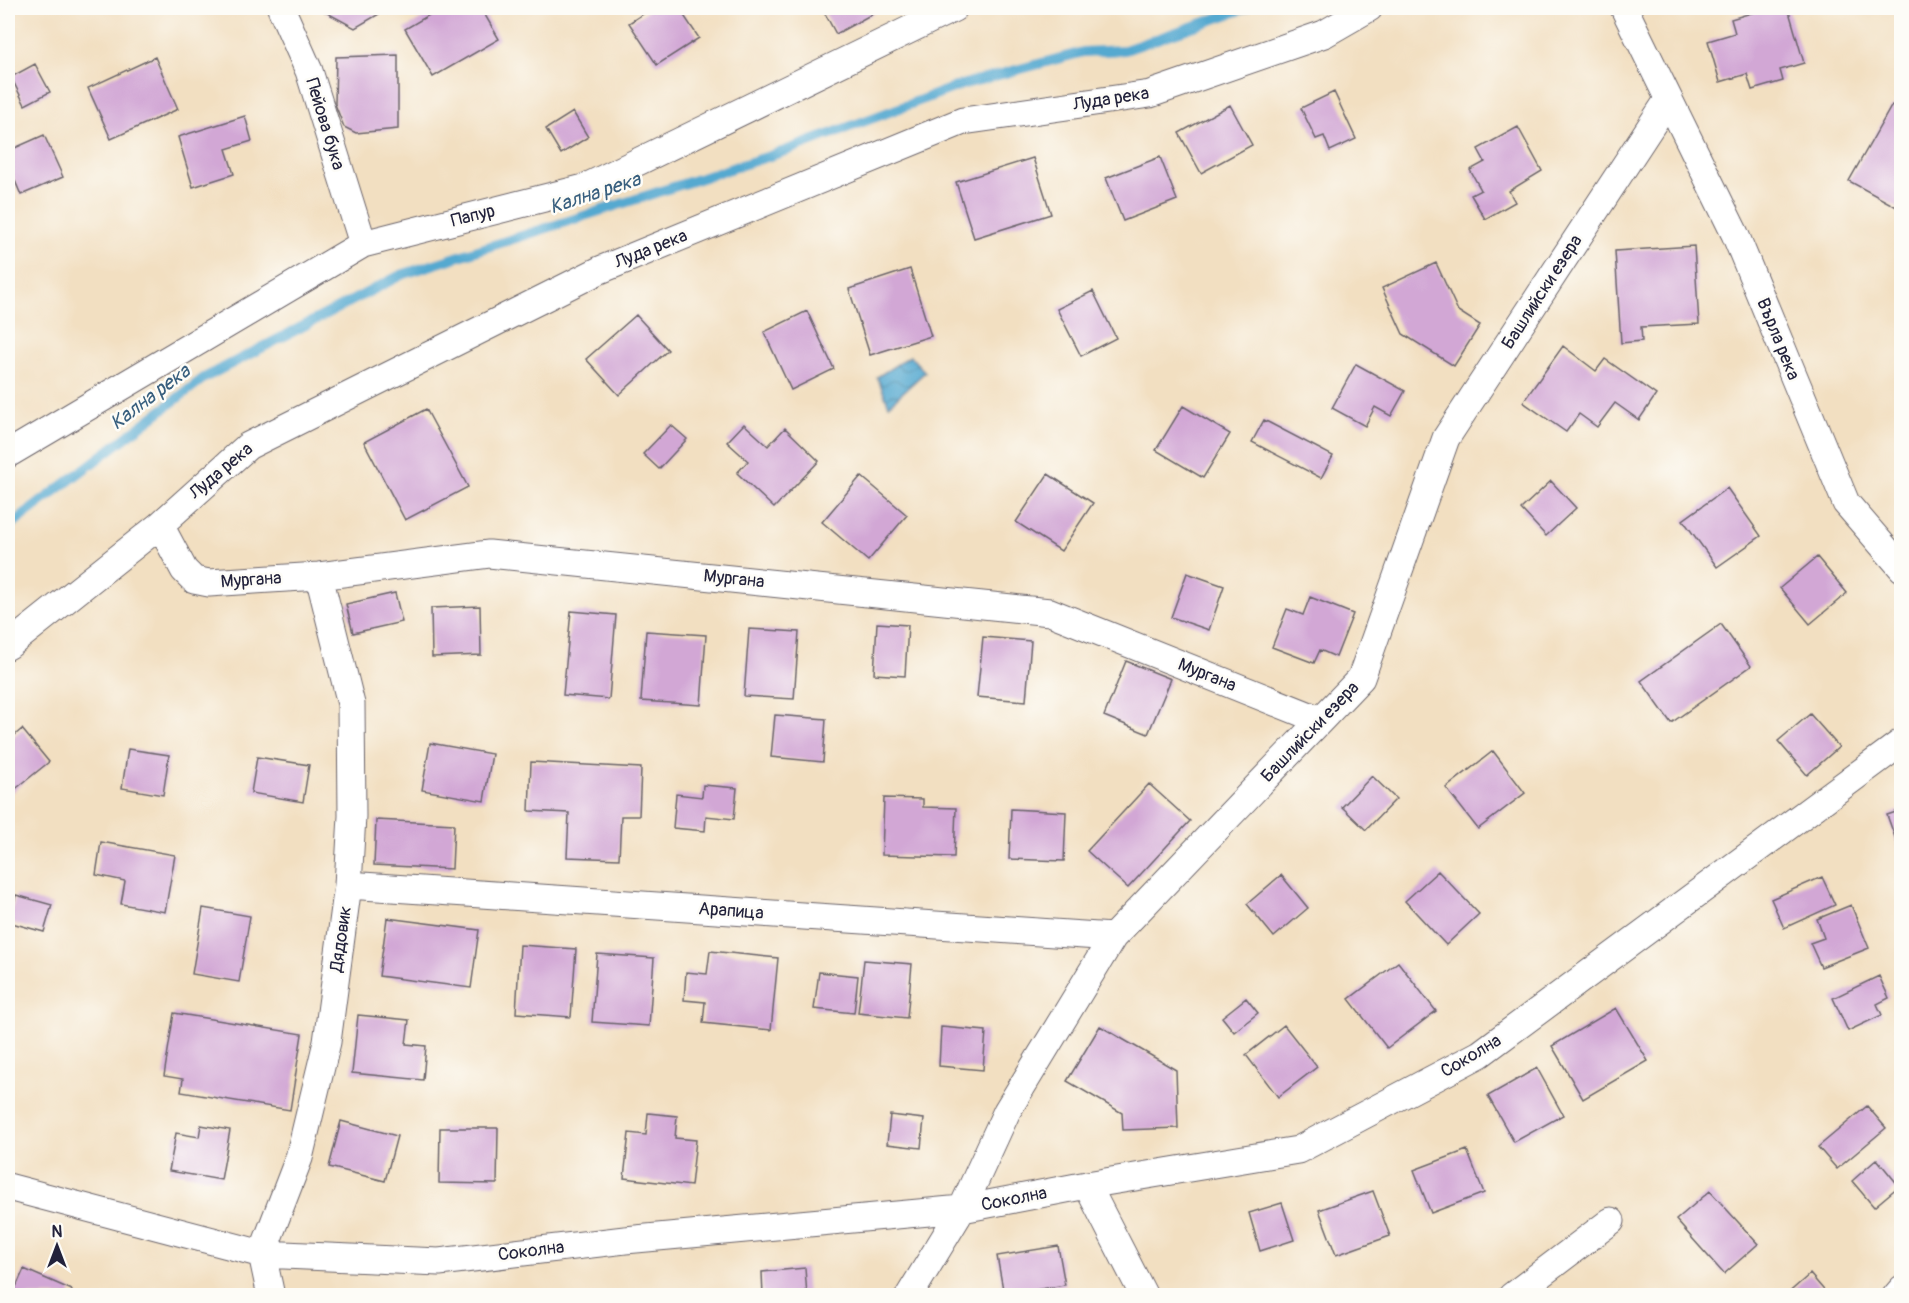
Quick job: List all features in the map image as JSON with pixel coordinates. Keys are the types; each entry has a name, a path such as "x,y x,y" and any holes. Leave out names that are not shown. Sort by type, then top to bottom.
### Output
{"street":[{"name":"Пейова бука","path":"280,8 309,71 363,244"},
{"name":"Папур","path":"8,454 363,244 584,188 954,8"},
{"name":"Луда река","path":"8,646 160,525 248,446 600,270 963,121 1150,94 1324,34 1369,8"},
{"name":"Върла река","path":"1624,8 1735,234 1846,503 1902,568"},
{"name":"Башлийски езера","path":"909,1296 962,1209 1007,1111 1113,937 1362,678 1446,438 1668,100"},
{"name":"Мургана","path":"160,525 184,570 194,580 208,583 319,576 489,554 1050,612 1320,720"},
{"name":"Дядовик","path":"262,1254 299,1158 327,1042 348,885 352,816 351,704 319,576"},
{"name":"Соколна","path":"8,1187 262,1254 439,1262 625,1240 962,1209 1087,1185 1298,1150 1480,1054 1902,742"},
{"name":"Арапица","path":"348,885 1113,937"},
{"path":"1087,1185 1144,1296"},
{"path":"1512,1296 1611,1221"},
{"path":"262,1254 271,1296"},
{"path":"1896,1296 1902,1289"}],"water":[{"path":"910,356 925,372 889,405 877,377"}],"building":[{"path":"318,8 375,8 379,14 355,28"},
{"path":"434,8 481,8 499,39 433,77 405,29 436,11"},
{"path":"652,8 679,8 699,38 657,65 629,23"},
{"path":"822,8 883,8 836,34"},
{"path":"1768,8 1788,8 1804,63 1780,70 1783,81 1752,90 1747,74 1720,82 1708,41 1735,33 1731,19"},
{"path":"398,55 398,129 356,133 344,127 335,104 336,57"},
{"path":"155,57 178,109 111,139 88,88"},
{"path":"35,64 50,92 25,105 11,77"},
{"path":"1334,92 1356,139 1330,151 1324,136 1316,139 1301,108"},
{"path":"1230,105 1252,145 1201,173 1179,133"},
{"path":"1892,105 1902,110 1902,210 1849,181"},
{"path":"573,112 588,137 561,154 546,129"},
{"path":"245,116 252,141 226,149 234,174 193,187 178,137"},
{"path":"1518,127 1542,171 1509,191 1515,202 1485,219 1471,195 1481,190 1470,170 1485,162 1478,149"},
{"path":"44,135 63,177 21,195 8,164 8,151"},
{"path":"1160,157 1177,200 1123,221 1106,178"},
{"path":"1033,158 1051,214 974,238 956,182"},
{"path":"1694,246 1699,324 1641,327 1642,341 1621,343 1615,251"},
{"path":"1436,263 1458,311 1480,325 1454,366 1403,334 1382,288"},
{"path":"910,269 931,336 870,355 849,289"},
{"path":"1093,291 1116,338 1081,356 1057,309"},
{"path":"807,311 834,369 791,390 764,332"},
{"path":"636,315 668,350 619,395 586,359"},
{"path":"1563,346 1596,371 1605,359 1656,395 1639,420 1615,403 1597,427 1579,414 1566,432 1523,402"},
{"path":"1356,364 1405,391 1391,416 1375,407 1365,426 1332,408"},
{"path":"1183,406 1230,434 1203,478 1156,450"},
{"path":"426,409 468,487 405,520 364,442"},
{"path":"1264,420 1333,456 1321,478 1252,442"},
{"path":"744,424 768,446 785,428 819,461 774,508 737,473 748,461 727,442"},
{"path":"671,425 687,439 659,469 643,454"},
{"path":"1048,474 1093,503 1061,551 1016,522"},
{"path":"861,476 907,515 868,561 822,522"},
{"path":"1551,481 1576,508 1546,536 1521,509"},
{"path":"1727,488 1761,536 1717,567 1683,520"},
{"path":"1817,557 1847,593 1810,624 1780,588"},
{"path":"1187,573 1224,586 1209,630 1171,617"},
{"path":"395,593 402,622 353,633 346,604"},
{"path":"1310,597 1353,614 1336,657 1320,650 1314,663 1272,647 1287,609 1303,615"},
{"path":"480,606 481,655 432,657 431,608"},
{"path":"571,611 616,615 609,699 563,695"},
{"path":"877,623 908,625 905,676 874,674"},
{"path":"1721,624 1751,666 1671,723 1641,681"},
{"path":"749,629 799,632 794,699 744,696"},
{"path":"646,631 706,635 701,705 641,701"},
{"path":"983,637 1031,641 1026,701 977,697"},
{"path":"1126,661 1171,679 1148,734 1104,716"},
{"path":"1810,714 1839,747 1807,775 1778,741"},
{"path":"775,715 826,719 823,762 771,757"},
{"path":"22,729 49,762 8,795 8,741"},
{"path":"430,743 492,754 484,801 422,790"},
{"path":"128,749 169,755 163,795 122,788"},
{"path":"1493,751 1525,793 1478,829 1446,788"},
{"path":"257,757 309,765 303,802 251,793"},
{"path":"531,762 641,768 639,816 621,816 619,859 567,857 569,813 529,811"},
{"path":"1372,776 1396,799 1366,830 1342,807"},
{"path":"1149,784 1190,821 1128,888 1087,851"},
{"path":"703,785 737,788 734,819 706,816 705,831 673,828 676,794 702,797"},
{"path":"884,798 923,799 923,807 956,808 954,857 882,855"},
{"path":"1011,809 1066,812 1064,861 1009,859"},
{"path":"1902,810 1902,854 1901,854 1887,815"},
{"path":"376,820 454,824 452,869 374,865"},
{"path":"101,842 175,855 165,912 121,904 125,881 96,875"},
{"path":"1438,871 1479,914 1446,945 1405,901"},
{"path":"1281,875 1308,908 1274,937 1247,904"},
{"path":"1822,877 1835,905 1784,928 1771,899"},
{"path":"16,895 52,905 44,932 8,922"},
{"path":"1851,905 1869,948 1821,967 1810,943 1824,938 1817,919"},
{"path":"203,908 250,916 239,982 192,974"},
{"path":"387,918 479,930 471,988 379,976"},
{"path":"520,945 576,949 571,1017 516,1013"},
{"path":"710,951 778,958 771,1030 703,1023 705,1002 684,1000 686,972 707,974"},
{"path":"597,954 654,958 649,1026 592,1022"},
{"path":"864,960 912,964 907,1018 858,1013"},
{"path":"1398,962 1436,1011 1387,1048 1349,999"},
{"path":"819,972 858,976 854,1013 814,1009"},
{"path":"1879,976 1889,998 1877,1004 1882,1015 1848,1031 1833,998"},
{"path":"1246,998 1258,1013 1234,1032 1222,1017"},
{"path":"1616,1008 1648,1061 1583,1099 1552,1046"},
{"path":"174,1013 302,1034 290,1110 181,1092 183,1079 164,1076"},
{"path":"358,1015 409,1020 406,1044 426,1046 423,1080 352,1073"},
{"path":"1284,1025 1317,1067 1278,1097 1246,1055"},
{"path":"1100,1026 1176,1070 1178,1128 1123,1130 1122,1113 1067,1081"},
{"path":"941,1027 986,1031 983,1070 939,1066"},
{"path":"1537,1068 1563,1115 1514,1142 1488,1096"},
{"path":"1867,1106 1886,1128 1837,1169 1818,1147"},
{"path":"648,1113 677,1116 675,1138 696,1140 691,1186 624,1178 629,1133 646,1135"},
{"path":"890,1115 924,1119 921,1148 887,1144"},
{"path":"341,1121 397,1136 385,1181 329,1167"},
{"path":"201,1125 230,1130 221,1180 169,1171 176,1133 199,1137"},
{"path":"440,1128 498,1128 497,1184 439,1183"},
{"path":"1467,1150 1484,1193 1431,1213 1414,1170"},
{"path":"1877,1159 1899,1186 1874,1207 1852,1181"},
{"path":"1373,1191 1390,1236 1336,1255 1319,1210"},
{"path":"1710,1191 1758,1244 1724,1274 1676,1220"},
{"path":"1282,1203 1294,1240 1260,1251 1249,1213"},
{"path":"1058,1246 1065,1285 1004,1295 997,1256"},
{"path":"805,1268 807,1296 763,1296 762,1272"},
{"path":"24,1269 72,1290 70,1296 12,1296"},
{"path":"1810,1274 1829,1296 1785,1296"}],"waterway":[{"name":"Кална река","path":"8,527 204,378 401,275 785,151 961,85 1083,52 1125,50 1246,8"}]}
